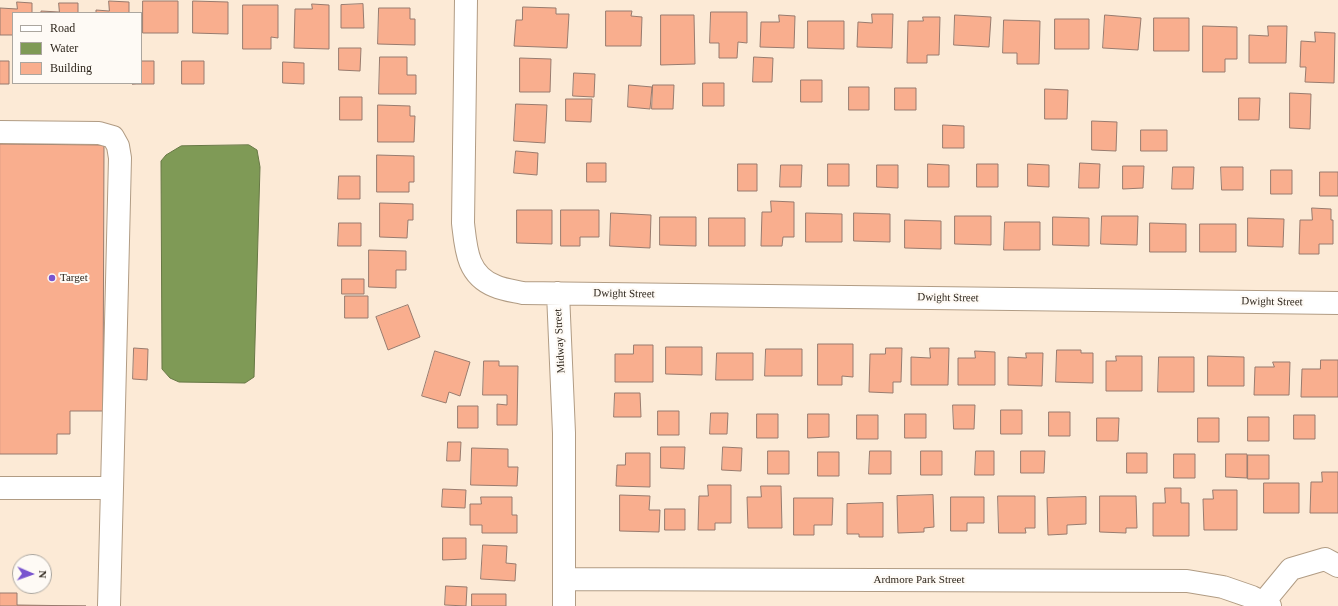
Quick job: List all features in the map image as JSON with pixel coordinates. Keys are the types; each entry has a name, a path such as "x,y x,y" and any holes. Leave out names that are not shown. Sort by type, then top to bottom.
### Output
{"street":[{"name":"Midway Street","path":"466,0 463,223 466,252 476,273 485,281 495,286 523,293 558,293 564,434 564,606"},
{"path":"0,132 99,133 113,137 118,146 120,158 110,606"},
{"name":"Dwight Street","path":"558,293 1338,303"},
{"path":"0,488 112,488"},
{"path":"1266,604 1291,568 1325,559 1338,566"},
{"name":"Ardmore Park Street","path":"564,579 1187,581 1223,587 1252,597 1266,604"}],"water":[{"path":"249,145 257,150 260,167 254,377 245,383 179,382 170,378 162,369 161,161 166,155 181,146"}],"building":[{"path":"109,1 129,2 129,12 96,12 96,10 109,11"},
{"path":"143,1 178,1 178,33 143,33"},
{"path":"193,1 228,2 228,34 193,33"},
{"path":"17,2 32,3 32,12 12,12 12,35 0,35 0,8 17,9"},
{"path":"59,3 78,3 78,12 59,12"},
{"path":"312,4 329,5 329,49 294,48 295,9 312,9"},
{"path":"363,4 364,28 341,28 341,5"},
{"path":"243,5 278,5 278,38 271,37 271,49 243,49"},
{"path":"523,7 556,8 556,14 569,14 567,48 514,46 516,20 522,20"},
{"path":"379,8 410,8 410,19 415,19 415,45 378,44"},
{"path":"606,11 632,11 631,16 642,17 641,46 606,46"},
{"path":"711,12 747,12 747,43 738,42 737,58 719,58 719,43 710,43"},
{"path":"872,14 893,14 892,48 857,47 858,22 872,23"},
{"path":"661,15 694,15 695,64 661,65"},
{"path":"779,15 795,16 794,48 760,47 761,22 779,22"},
{"path":"955,15 991,17 989,47 954,45"},
{"path":"1105,15 1141,18 1138,50 1103,48"},
{"path":"923,17 940,17 939,55 927,55 927,63 907,63 908,21 923,21"},
{"path":"1154,18 1189,18 1189,51 1154,51"},
{"path":"1055,19 1089,19 1089,49 1055,49"},
{"path":"1004,20 1040,21 1039,64 1017,64 1017,53 1003,53"},
{"path":"808,21 844,21 844,49 808,48"},
{"path":"1203,26 1237,27 1237,59 1225,59 1225,72 1203,72"},
{"path":"1268,26 1287,26 1286,63 1249,63 1249,35 1268,36"},
{"path":"1315,32 1335,33 1334,83 1305,82 1306,67 1300,67 1301,41 1315,42"},
{"path":"339,48 361,48 360,71 339,70"},
{"path":"380,57 407,57 407,75 416,75 416,94 379,94"},
{"path":"754,57 773,58 772,82 753,82"},
{"path":"520,58 551,59 550,92 520,92"},
{"path":"0,61 9,61 9,84 0,84"},
{"path":"142,61 154,61 154,84 142,84"},
{"path":"182,61 204,61 204,84 182,84"},
{"path":"283,62 304,63 304,84 283,83"},
{"path":"574,73 595,74 594,97 573,96"},
{"path":"801,80 822,80 822,102 801,102"},
{"path":"703,83 724,83 724,106 703,106"},
{"path":"629,85 652,87 650,109 628,107"},
{"path":"653,85 674,85 673,109 652,109"},
{"path":"849,87 869,87 869,110 849,110"},
{"path":"895,88 916,88 916,110 895,110"},
{"path":"1045,89 1068,90 1067,119 1045,119"},
{"path":"1290,93 1311,94 1310,129 1290,128"},
{"path":"340,97 362,97 362,120 340,120"},
{"path":"1239,98 1260,98 1259,120 1239,120"},
{"path":"566,99 592,99 591,122 566,121"},
{"path":"516,104 547,105 545,143 514,141"},
{"path":"378,105 410,106 410,116 415,116 414,142 378,142"},
{"path":"1092,121 1117,122 1116,151 1092,150"},
{"path":"943,125 964,126 964,148 943,148"},
{"path":"1141,130 1167,130 1167,151 1141,151"},
{"name":"Target","path":"0,144 104,145 103,411 70,411 70,434 57,434 57,454 0,454"},
{"path":"516,151 538,153 537,175 514,173"},
{"path":"377,155 414,156 414,182 409,182 409,192 377,192"},
{"path":"587,163 606,163 606,182 587,182"},
{"path":"1080,163 1100,164 1099,188 1079,188"},
{"path":"738,164 757,164 757,191 738,191"},
{"path":"828,164 849,164 849,186 828,186"},
{"path":"928,164 949,165 949,187 928,187"},
{"path":"977,164 998,164 998,187 977,187"},
{"path":"1028,164 1049,165 1049,187 1028,186"},
{"path":"781,165 802,165 801,187 780,187"},
{"path":"877,165 898,165 898,188 877,187"},
{"path":"1123,166 1144,166 1143,188 1123,189"},
{"path":"1173,167 1194,167 1193,189 1172,189"},
{"path":"1221,167 1243,167 1243,190 1222,190"},
{"path":"1271,170 1292,170 1292,194 1271,194"},
{"path":"1320,172 1338,172 1338,196 1320,196"},
{"path":"339,176 360,176 360,199 338,199"},
{"path":"771,201 794,202 794,237 783,237 782,246 761,246 762,212 771,212"},
{"path":"380,203 413,204 413,220 408,220 407,238 380,237"},
{"path":"1312,208 1331,209 1331,220 1333,220 1333,244 1319,244 1319,254 1299,254 1300,220 1312,220"},
{"path":"517,210 552,210 552,244 517,243"},
{"path":"561,210 599,210 599,237 580,237 580,246 561,246"},
{"path":"611,213 651,215 650,248 610,246"},
{"path":"806,213 842,214 842,242 806,242"},
{"path":"854,213 890,214 890,242 854,241"},
{"path":"955,216 991,216 991,245 955,244"},
{"path":"1102,216 1138,216 1137,245 1101,244"},
{"path":"660,217 696,217 696,246 660,245"},
{"path":"1053,217 1089,218 1089,246 1053,245"},
{"path":"709,218 745,218 745,246 709,246"},
{"path":"1248,218 1284,219 1283,247 1248,246"},
{"path":"905,220 941,221 941,249 905,248"},
{"path":"1005,222 1040,222 1040,250 1004,250"},
{"path":"339,223 361,223 361,246 338,246"},
{"path":"1150,223 1186,224 1186,252 1150,252"},
{"path":"1200,224 1236,224 1236,252 1200,252"},
{"path":"369,250 406,251 406,270 396,270 396,288 369,287"},
{"path":"342,279 364,279 364,294 342,294"},
{"path":"345,296 368,296 368,318 345,318"},
{"path":"408,305 420,337 388,350 376,317"},
{"path":"818,344 853,344 853,377 842,376 842,385 818,385"},
{"path":"634,345 653,345 653,382 615,382 615,354 633,354"},
{"path":"666,347 702,347 702,375 666,374"},
{"path":"134,348 148,349 147,380 133,379"},
{"path":"886,348 902,348 901,382 893,382 893,393 869,392 870,354 885,354"},
{"path":"930,348 949,348 948,385 911,385 911,357 930,358"},
{"path":"766,349 802,349 802,376 765,376"},
{"path":"1057,350 1081,350 1081,353 1093,353 1093,383 1056,382"},
{"path":"435,351 470,362 460,396 449,392 446,403 422,396"},
{"path":"975,351 995,352 995,385 958,385 958,358 975,358"},
{"path":"717,353 753,353 753,380 716,380"},
{"path":"1026,353 1043,353 1042,386 1008,385 1008,357 1026,358"},
{"path":"1116,356 1142,356 1142,391 1106,391 1106,361 1116,361"},
{"path":"1208,356 1244,357 1244,386 1208,386"},
{"path":"1159,357 1194,357 1194,392 1158,392"},
{"path":"1321,360 1338,360 1338,397 1301,397 1302,369 1320,369"},
{"path":"484,361 499,361 499,366 518,366 517,425 497,425 497,404 507,405 507,395 483,395"},
{"path":"1273,362 1290,362 1289,395 1254,395 1255,367 1274,367"},
{"path":"615,393 640,393 641,417 614,417"},
{"path":"953,405 975,405 974,429 954,429"},
{"path":"458,406 478,406 478,428 458,428"},
{"path":"1001,410 1022,410 1022,434 1001,434"},
{"path":"658,411 679,411 679,435 658,435"},
{"path":"1049,412 1070,412 1070,436 1049,436"},
{"path":"711,413 728,413 727,434 710,434"},
{"path":"757,414 778,414 778,438 757,438"},
{"path":"808,414 829,414 829,437 808,438"},
{"path":"905,414 926,414 926,438 905,438"},
{"path":"857,415 878,415 878,439 857,439"},
{"path":"1294,415 1315,415 1315,439 1294,439"},
{"path":"1248,417 1269,417 1269,441 1248,441"},
{"path":"1097,418 1119,418 1118,441 1097,441"},
{"path":"1198,418 1219,418 1219,442 1198,442"},
{"path":"448,442 461,442 460,461 447,461"},
{"path":"661,447 685,447 684,469 661,468"},
{"path":"723,447 742,448 741,471 722,470"},
{"path":"472,448 508,449 508,467 518,467 517,486 471,485"},
{"path":"768,451 789,451 789,474 768,474"},
{"path":"870,451 891,451 891,474 869,474"},
{"path":"921,451 942,451 942,475 921,475"},
{"path":"976,451 994,451 994,475 975,475"},
{"path":"1021,451 1045,451 1044,473 1021,473"},
{"path":"818,452 839,452 839,476 818,476"},
{"path":"626,453 650,453 650,487 616,486 617,465 625,465"},
{"path":"1127,453 1147,453 1147,473 1127,473"},
{"path":"1174,454 1195,454 1195,478 1174,478"},
{"path":"1226,454 1247,454 1247,478 1226,477"},
{"path":"1248,455 1269,455 1269,479 1248,479"},
{"path":"1322,472 1338,472 1338,513 1310,513 1311,482 1322,482"},
{"path":"1264,483 1299,483 1299,513 1264,513"},
{"path":"708,485 731,485 731,523 715,523 715,530 698,530 699,496 708,496"},
{"path":"761,486 781,486 782,528 748,528 747,497 761,497"},
{"path":"1165,488 1181,488 1181,503 1189,503 1189,536 1153,536 1153,503 1165,503"},
{"path":"443,489 466,490 465,508 442,507"},
{"path":"1213,490 1237,490 1237,530 1204,530 1203,499 1213,499"},
{"path":"620,495 650,496 649,510 660,510 659,532 620,531"},
{"path":"933,495 934,527 924,528 924,532 898,533 897,496"},
{"path":"998,496 1035,496 1035,528 1025,528 1026,533 999,533"},
{"path":"1100,496 1136,496 1137,528 1126,528 1126,533 1100,532"},
{"path":"481,497 512,497 512,515 517,515 517,533 482,533 482,525 470,525 470,504 481,504"},
{"path":"951,497 984,497 984,523 967,523 967,531 951,531"},
{"path":"1086,497 1086,524 1067,525 1067,534 1048,535 1047,498"},
{"path":"794,498 833,498 832,525 814,525 814,535 794,535"},
{"path":"883,503 883,537 859,537 859,534 847,534 847,504"},
{"path":"665,509 685,509 685,530 665,530"},
{"path":"443,538 466,538 466,559 443,560"},
{"path":"483,545 507,546 506,563 516,564 515,581 481,579"},
{"path":"446,586 467,587 466,606 445,605"},
{"path":"0,593 12,593 17,594 17,605 86,606 0,606"},
{"path":"472,594 506,594 506,606 472,606"}],"place":[{"name":"Target","path":"52,278"}]}
